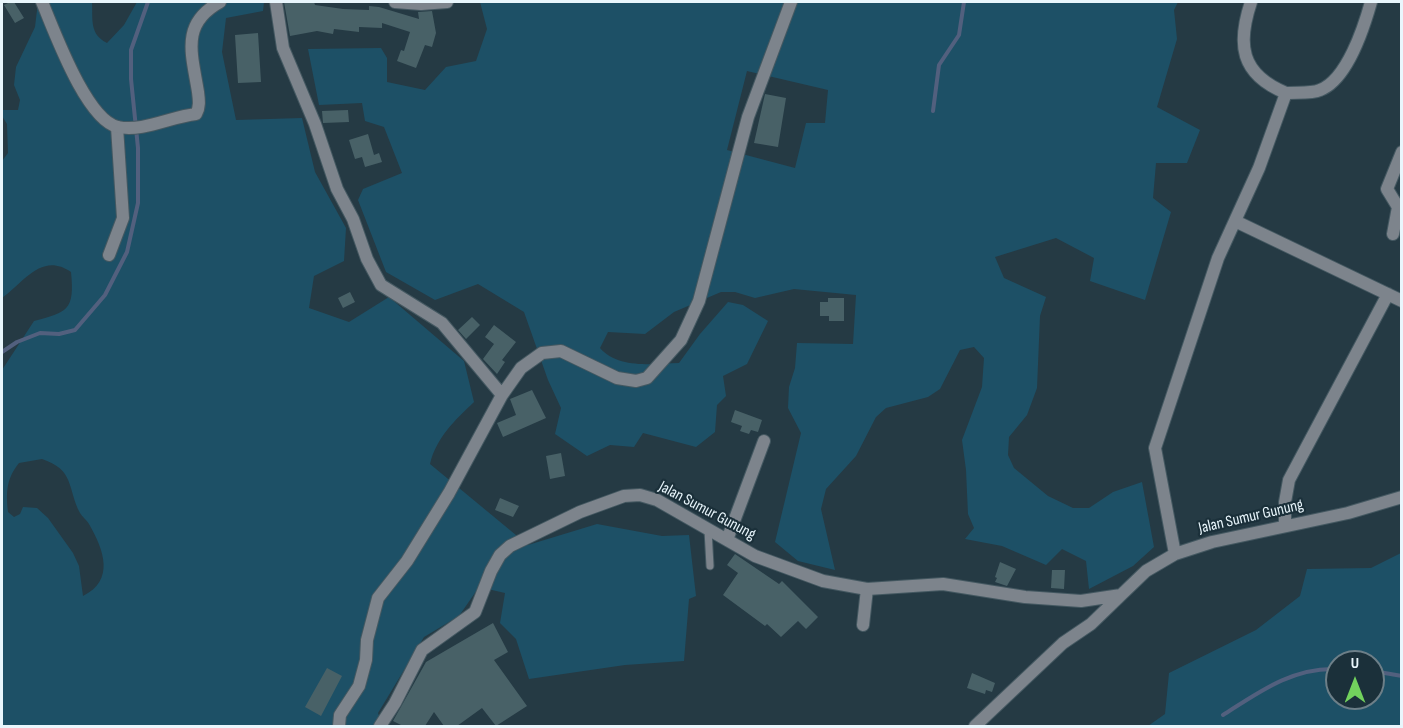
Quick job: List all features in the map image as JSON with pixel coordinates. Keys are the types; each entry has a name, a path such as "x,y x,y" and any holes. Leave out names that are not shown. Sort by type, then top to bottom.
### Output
{"street":[{"path":"42,2 63,51 94,109 107,122 117,127 136,127 196,114 199,103 190,36 205,12 220,2"},
{"path":"276,2 283,48 315,124 337,189 353,219 367,259 381,285 442,323 502,395"},
{"path":"395,2 421,4 447,2"},
{"path":"339,726 340,715 359,686 366,660 367,640 378,598 407,561 449,493 502,395 521,368 542,353 561,351 617,378 636,381 647,378 681,340 699,301 748,117 791,2"},
{"path":"1251,2 1242,37 1243,53 1255,71 1276,89 1286,93 1319,91 1335,80 1361,33 1371,2"},
{"path":"1175,554 1155,448 1218,258 1259,168 1286,93"},
{"path":"109,255 123,218 117,127"},
{"path":"1393,234 1398,207 1387,189 1401,152"},
{"path":"1235,221 1401,301"},
{"path":"1285,526 1285,502 1289,480 1388,294"},
{"path":"727,540 764,441"},
{"name":"Jalan Sumur Gunung","path":"380,726 395,704 422,650 475,612 490,571 500,555 520,539 579,512 624,496 640,495 657,500 708,530 782,568 824,581 867,589 943,584 1025,597 1081,601 1121,595"},
{"name":"Jalan Sumur Gunung","path":"975,726 1063,643 1091,624 1146,571 1175,554 1285,526 1348,513 1401,497"},
{"path":"863,625 867,589"},
{"path":"1081,601 1091,624"}],"lane":[{"path":"708,530 710,566"}],"shaded area":[{"path":"38,2 92,2 92,20 95,31 107,43 124,25 137,2 264,2 263,11 226,18 222,52 236,120 302,118 315,172 346,228 344,261 314,276 309,308 349,322 389,297 464,361 474,402 442,438 430,464 528,545 597,524 662,536 689,535 696,596 689,599 684,661 625,665 529,679 516,639 500,623 505,593 479,587 459,616 424,637 378,713 383,726 2,726 2,370 34,321 61,312 70,302 72,295 71,272 51,265 34,271 2,298 2,161 8,153 7,124 2,116 2,110 18,110 20,100 14,85 16,67 35,27","holes":["42,459 53,463 65,474 80,513 94,534 102,554 104,564 100,582 83,596 79,566 73,553 48,518 37,508 23,507 20,514 14,517 8,512 8,486 19,463"]},
{"path":"480,2 1178,2 1174,10 1177,39 1157,107 1200,130 1187,163 1156,163 1153,198 1171,212 1145,300 1090,281 1094,258 1056,238 995,257 1004,278 1046,297 1040,316 1037,388 1027,415 1009,437 1008,455 1014,468 1048,496 1073,508 1089,508 1113,492 1142,482 1154,547 1133,566 1089,589 1086,561 1062,549 1046,565 1002,546 965,539 974,528 968,514 962,440 982,387 984,358 974,347 960,350 940,389 928,397 886,408 876,417 856,456 826,489 821,509 835,570 798,561 775,542 801,433 788,408 789,387 795,368 797,343 853,344 856,295 794,289 755,298 735,292 721,292 674,312 645,334 608,332 600,348 616,359 637,364 679,363 728,302 743,305 768,321 747,364 723,376 726,396 717,405 715,432 696,447 643,433 634,447 610,445 587,456 555,434 561,408 548,380 524,312 478,284 435,300 386,272 358,200 363,189 402,173 384,127 365,121 362,103 319,105 308,49 381,48 387,58 387,82 425,90 446,67 476,61 487,29","holes":["747,71 828,90 825,123 806,123 795,168 727,150"]},
{"path":"1401,553 1401,726 1148,726 1165,714 1169,673 1256,630 1300,596 1307,569 1371,568"}],"building":[{"path":"14,2 24,18 15,23 4,5"},
{"path":"284,2 314,2 315,5 343,9 369,10 369,6 379,7 419,19 418,12 432,11 436,33 432,47 425,45 416,68 397,61 401,50 404,51 410,32 382,23 382,28 359,27 359,32 334,29 333,34 317,31 290,36"},
{"path":"258,33 261,82 238,83 235,35"},
{"path":"765,94 786,98 778,147 754,143"},
{"path":"348,110 349,122 323,123 322,111"},
{"path":"368,134 374,155 379,153 382,162 365,167 362,157 355,159 349,140"},
{"path":"350,292 355,302 343,308 338,298"},
{"path":"828,298 844,298 844,321 829,321 829,316 820,316 820,302 828,302"},
{"path":"472,317 480,325 466,339 458,330"},
{"path":"494,325 516,342 502,360 505,362 497,374 483,359 494,344 485,337"},
{"path":"532,390 546,418 503,437 497,423 516,415 510,399"},
{"path":"735,410 762,420 758,432 751,430 749,434 740,431 742,426 731,422"},
{"path":"561,453 565,476 550,479 546,456"},
{"path":"500,498 519,506 513,517 495,510"},
{"path":"735,554 779,584 782,581 818,617 806,629 798,621 781,637 767,624 765,626 723,595 738,573 727,565"},
{"path":"1000,562 1016,569 1007,586 995,582"},
{"path":"1052,570 1065,570 1064,589 1051,588"},
{"path":"493,623 508,652 494,660 527,706 496,726 482,708 457,726 444,726 434,712 425,726 403,726 393,721 426,662"},
{"path":"327,668 342,676 321,716 305,707"},
{"path":"972,673 995,683 992,692 986,690 985,694 967,688"}],"waterway":[{"path":"2,352 17,342 40,333 59,334 75,330 105,295 127,252 138,203 138,148 131,79 131,50 148,2"},
{"path":"933,111 939,65 959,35 964,2"},
{"path":"1223,715 1277,683 1306,672 1325,669"},
{"path":"1385,673 1402,676"}]}
